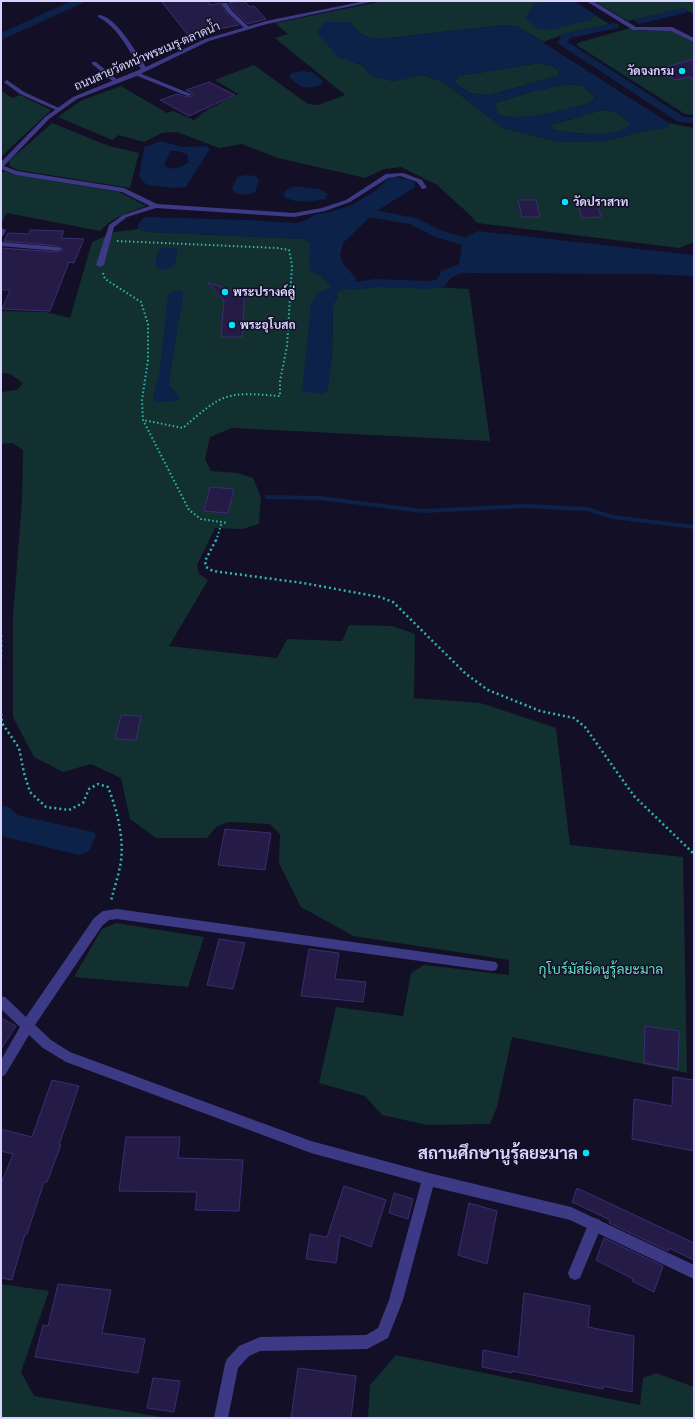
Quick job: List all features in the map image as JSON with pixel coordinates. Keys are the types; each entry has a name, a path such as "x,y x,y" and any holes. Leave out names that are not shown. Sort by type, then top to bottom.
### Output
{"street":[{"name":"ถนนสายวัดหน้าพระเมรุ-ตลาดน้ำ","path":"1,166 47,118 75,98 138,74 207,40 247,28 373,1"},
{"path":"589,1 634,29 672,29 694,40"},
{"path":"225,4 230,12 247,28"},
{"path":"100,16 108,20 116,27 145,70"},
{"path":"94,62 117,82"},
{"path":"138,74 189,95"},
{"path":"7,82 22,93 58,109"},
{"path":"1,166 16,172 124,190 156,206"},
{"path":"100,265 111,226 117,220 125,216 156,206 294,215 323,210 348,201 386,176 401,174 420,181 424,188"},
{"path":"1,244 58,249"},
{"path":"1,1071 38,1008 98,922 107,915 117,914 492,966"},
{"path":"1,1001 47,1044 66,1056 311,1147 429,1179 571,1214 694,1272"},
{"path":"221,1418 232,1364 244,1351 260,1344 367,1342 383,1333 396,1300 429,1179"},
{"path":"575,1273 595,1225"}],"path":[{"path":"107,240 277,248 289,250 291,257 292,265 286,346 280,381 280,396 239,394 226,396 215,402 183,428 143,420"},
{"path":"100,265 105,279 141,302 148,324 148,360 142,400 143,420 189,510 201,519 228,523"},
{"path":"222,522 214,546 205,561 206,568 214,571 303,582 380,597 393,602 466,674 488,690 540,711 574,718 585,727 634,796 694,854"},
{"path":"1,660 2,636"},
{"path":"1,714 2,723 19,748 24,773 30,792 46,807 69,810 83,803 89,789 98,784 108,787 114,801 121,861 107,915"}],"green space":[{"path":"383,1 550,1 534,4 591,20 595,15 609,24 559,36 543,42 519,27 505,25 380,39 363,36 349,22 337,56 362,65 371,76 393,81 423,75 444,82 503,128 560,142 604,141 644,131 667,128 669,123 694,128 694,242 679,248 477,223 437,185 401,167 384,169 365,178 278,158 242,144 219,148 177,132 162,133 144,142 119,135 112,140 58,117 82,100 121,86 167,113 173,111 194,120 207,110 238,94 215,80 254,65 308,104 318,105 345,95 275,38 288,34 275,23"},
{"path":"594,1 694,1 694,14 684,9 628,21"},
{"path":"630,28 641,31 669,30 694,41 694,115 685,114 578,46 577,43"},
{"path":"539,63 552,66 560,72 557,76 489,95 470,93 454,82 459,76"},
{"path":"569,84 583,86 595,97 590,103 556,112 518,117 507,117 497,114 495,103 538,90"},
{"path":"1,90 12,98 20,95 51,110 1,157"},
{"path":"602,110 616,112 631,125 614,132 604,134 583,134 554,130 551,125"},
{"path":"52,123 109,146 139,153 130,188 18,170 10,166 9,161"},
{"path":"4,171 17,175 119,192 146,206 127,213 110,222 100,231 7,213 1,224 1,174"},
{"name":"กุโบร์มัสยิดนูรุ้ลยะมาล","path":"138,229 147,232 304,239 310,243 311,271 320,275 331,286 329,289 317,293 332,359 333,304 337,292 349,288 382,285 469,289 490,441 232,428 210,437 205,459 211,471 237,473 253,478 261,497 259,524 242,529 215,528 197,565 199,574 208,580 169,646 277,658 287,639 342,641 349,625 392,626 415,634 414,698 480,703 556,728 570,845 683,857 687,1073 512,1037 497,1107 490,1124 427,1125 382,1115 365,1096 319,1083 336,1007 403,1016 411,973 424,965 509,975 509,960 353,936 301,907 279,863 280,834 270,824 229,822 217,826 207,838 156,838 130,819 121,778 91,764 63,772 34,757 13,717 13,616 22,501 23,450 12,443 1,444 1,392 17,390 23,383 10,374 1,373 1,311 46,312 70,318 92,242 115,232"},
{"path":"116,923 204,937 188,987 74,977 102,929"},
{"path":"1,1284 49,1291 21,1372 34,1396 167,1418 1,1418"},
{"path":"396,1355 640,1405 643,1378 656,1373 694,1387 694,1418 368,1418 370,1385"}],"water":[{"path":"550,1 575,1 595,15 591,20 550,30 539,29 525,18 534,4"},
{"path":"324,22 349,22 363,36 380,39 505,25 519,27 669,123 667,128 644,131 604,141 560,142 503,128 444,82 423,75 393,81 371,76 362,65 337,56 317,33","holes":["539,63 552,66 560,73 557,76 489,95 470,93 454,82 459,76","569,84 583,86 595,97 590,103 543,114 518,117 497,113 495,103 538,90","602,110 616,112 631,125 614,132 593,134 554,130 551,125"]},
{"path":"303,71 312,72 323,81 321,85 306,88 300,86 289,77 291,73"},
{"path":"161,141 183,147 206,146 210,149 186,187 175,188 147,185 139,177 144,147","holes":["171,151 187,154 189,162 180,167 173,168 164,165"]},
{"path":"245,175 256,176 259,180 255,192 247,195 235,193 232,189 237,177"},
{"path":"395,177 415,183 415,187 375,212 343,243 340,256 344,265 355,277 356,283 351,288 337,292 338,299 333,304 332,359 328,390 323,394 302,391 311,304 317,293 329,289 331,286 320,275 311,271 309,264 310,243 304,239 147,232 138,229 138,224 143,218 148,217 295,223 305,221 316,214 330,212 352,205 375,191 389,178"},
{"path":"295,186 319,189 328,194 325,199 309,201 298,201 288,199 283,196 286,190"},
{"path":"478,231 694,255 694,276 649,274 465,273 458,269 463,239"},
{"path":"162,248 176,248 178,253 174,266 168,269 159,269 155,265 158,251"},
{"path":"183,291 183,296 169,383 169,386 179,395 180,399 171,402 154,402 153,395 159,376 168,295 172,292"},
{"path":"1,805 9,807 17,815 93,832 96,836 89,851 79,855 1,836"}],"building":[{"path":"161,1 209,1 209,5 221,3 227,14 239,25 188,35"},
{"path":"244,1 250,7 254,6 266,19 248,24 233,10 229,3"},
{"path":"694,59 694,80 689,77 675,80 660,69"},
{"path":"209,82 235,95 189,116 160,100 177,94 186,97 192,96 194,95 186,90"},
{"path":"518,200 536,200 540,217 522,217"},
{"path":"577,201 596,201 601,217 582,218"},
{"path":"30,230 64,231 61,238 84,239 74,263 69,262 50,311 2,309 10,290 1,290 1,248 58,252 63,250 58,246 4,241 8,233 29,234"},
{"path":"207,282 235,292 245,289 242,337 221,337 224,300"},
{"path":"210,487 234,489 228,513 204,511"},
{"path":"121,715 141,716 136,740 115,739"},
{"path":"225,829 271,833 265,870 218,865"},
{"path":"219,939 245,943 233,989 207,985"},
{"path":"309,949 339,953 335,979 366,982 363,1002 301,996"},
{"path":"1,1018 16,1026 1,1049"},
{"path":"645,1026 679,1031 678,1069 644,1063"},
{"path":"673,1077 694,1080 694,1151 632,1139 634,1099 672,1106"},
{"path":"52,1080 79,1086 59,1145 61,1145 47,1182 44,1182 27,1234 25,1234 12,1280 1,1278 1,1184 13,1154 1,1151 1,1129 32,1137"},
{"path":"126,1137 180,1137 178,1158 243,1160 239,1211 195,1210 197,1192 119,1191"},
{"path":"344,1186 386,1200 371,1247 340,1235 336,1263 306,1259 310,1234 327,1237"},
{"path":"577,1188 694,1243 694,1260 669,1248 668,1251 609,1223 610,1220 572,1202"},
{"path":"394,1193 413,1199 408,1219 389,1213"},
{"path":"469,1203 497,1211 487,1264 458,1255"},
{"path":"604,1238 663,1266 654,1292 632,1281 633,1279 596,1260"},
{"path":"58,1284 111,1290 102,1333 145,1339 138,1373 35,1357 43,1325 48,1326"},
{"path":"524,1293 590,1306 588,1327 634,1336 632,1392 603,1386 603,1389 512,1371 512,1373 482,1367 483,1350 518,1357"},
{"path":"298,1368 356,1376 351,1418 291,1418"},
{"path":"153,1378 180,1381 174,1412 147,1408"}],"waterway":[{"path":"1,37 79,1"},
{"path":"639,21 682,11"},
{"path":"614,26 566,36 562,43 682,120 694,120"},
{"path":"362,212 412,221 439,234 472,244 476,262 447,274 440,283 430,285 376,283 353,286 340,282 323,263 329,231 352,215 362,212"},
{"path":"267,497 320,498 423,511 525,506 587,509 613,517 694,527"}],"place":[{"name":"วัดจงกรม","path":"682,71"},
{"name":"วัดปราสาท","path":"565,202"},
{"name":"พระปรางค์คู่","path":"225,292"},
{"name":"พระอุโบสถ","path":"232,325"},
{"name":"สถานศึกษานูรุ้ลยะมาล","path":"586,1153"}]}
